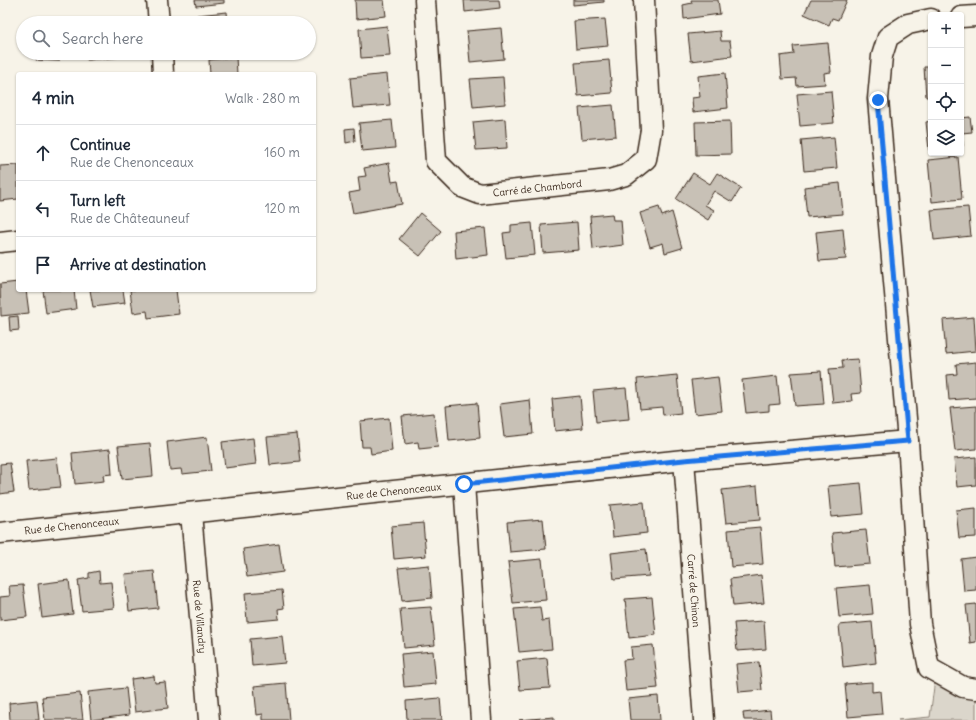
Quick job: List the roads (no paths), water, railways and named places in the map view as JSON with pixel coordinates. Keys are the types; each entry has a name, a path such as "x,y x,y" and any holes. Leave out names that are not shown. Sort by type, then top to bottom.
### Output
{"street":[{"path":"157,0 158,16"},
{"name":"Carré de Chambord","path":"425,0 436,161 462,187 480,194 608,180 626,175 646,159 651,130 644,0"},
{"path":"964,17 976,16"},
{"path":"928,20 908,24 888,37 882,56 878,100 908,441 920,624 929,668 963,687 976,689"},
{"path":"162,60 163,72"},
{"path":"0,242 16,240"},
{"name":"Rue de Chenonceaux","path":"0,534 684,460 908,441"},
{"name":"Carré de Chinon","path":"684,460 704,720"},
{"path":"464,484 481,720"},
{"name":"Rue de Villandry","path":"191,513 209,720"}]}
